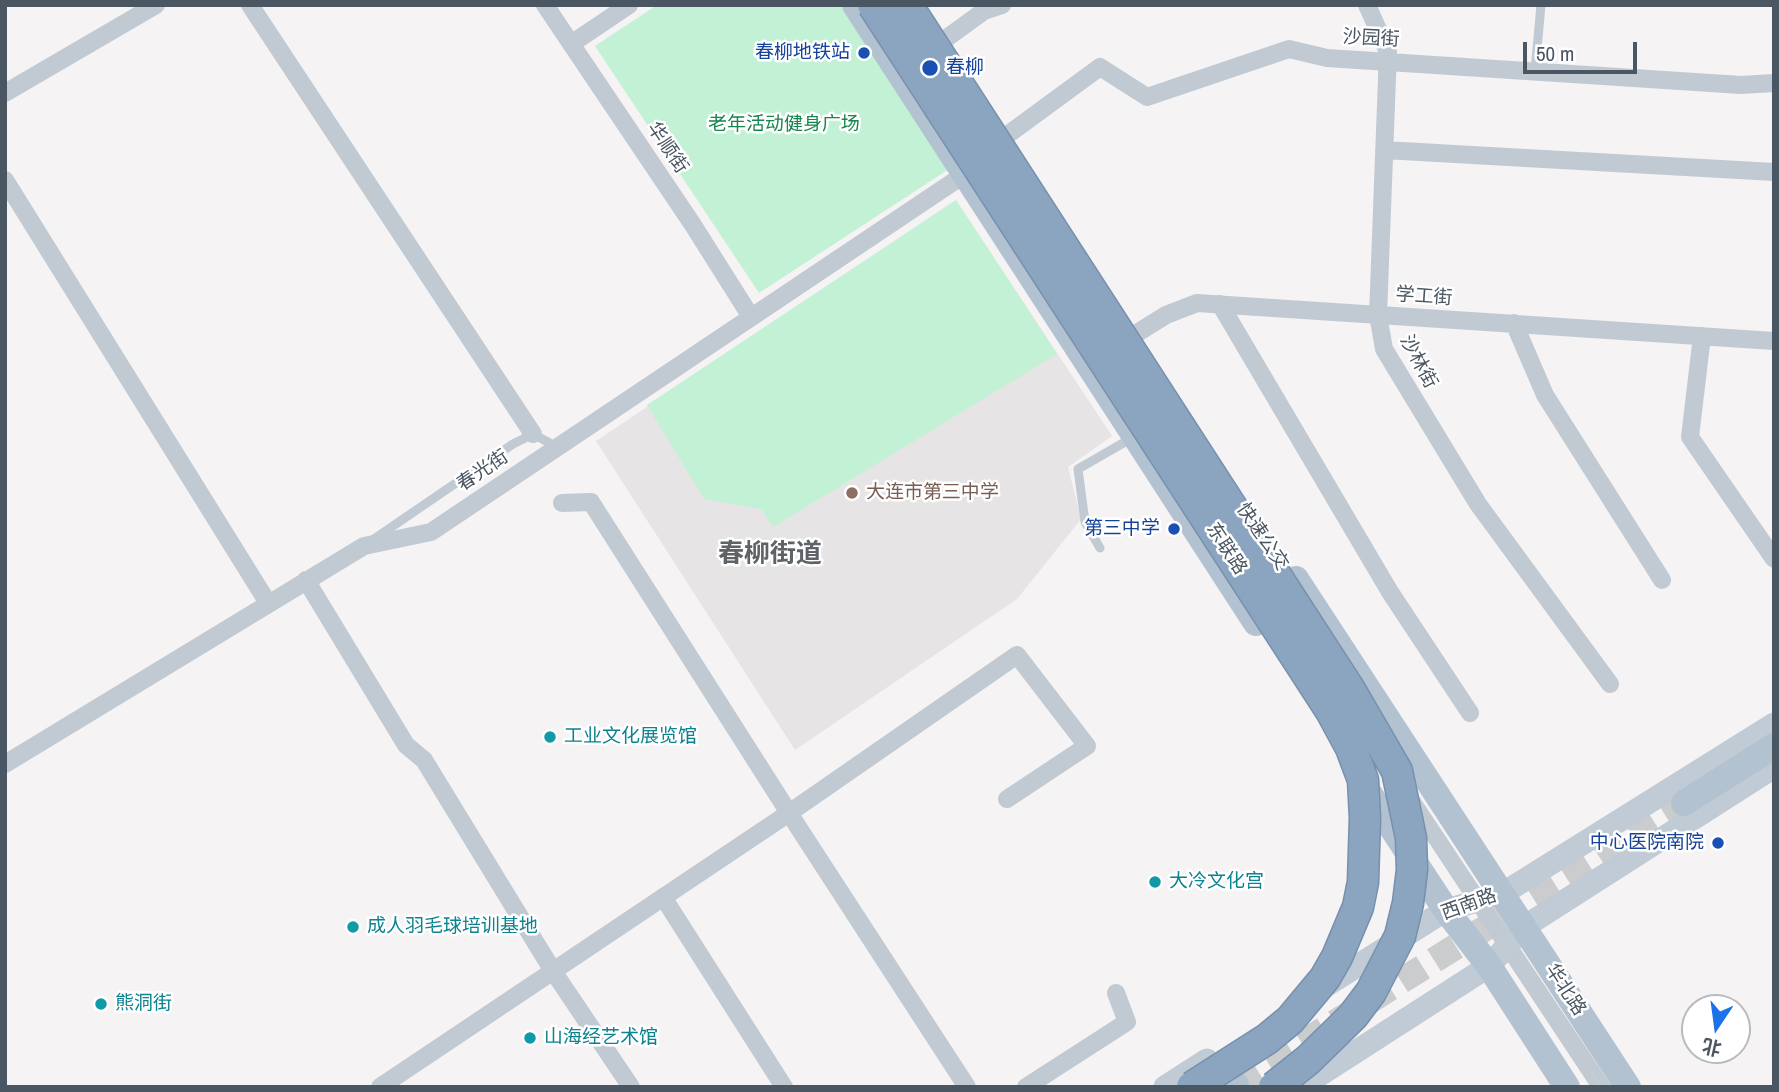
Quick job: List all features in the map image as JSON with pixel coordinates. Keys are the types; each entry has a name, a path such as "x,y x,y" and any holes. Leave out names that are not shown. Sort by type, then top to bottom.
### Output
{"highway":[{"name":"东联路","path":"873,5 1331,711 1363,780 1366,818 1363,882 1358,907 1337,957 1325,978 1290,1020 1267,1039 1192,1087"},
{"name":"东联路","path":"907,5 1350,690 1397,771 1406,805 1412,859 1408,903 1400,936 1386,967 1353,1016 1316,1053 1274,1087"}],"main road":[{"name":"华北路","path":"855,5 1133,437 1446,910 1507,946 1628,1087"},
{"name":"华北路","path":"922,5 1006,136 1120,344 1486,899 1567,1087"},
{"name":"西南路","path":"1165,1087 1446,910 1486,899 1774,724"},
{"path":"1684,803 1774,746"},
{"path":"1301,1087 1774,767"}],"street":[{"path":"5,93 156,5"},
{"path":"250,5 533,434"},
{"name":"华顺街","path":"545,5 693,225 751,317"},
{"path":"571,44 629,5"},
{"name":"沙林街","path":"1367,5 1388,52 1378,315 1384,349 1478,504 1610,684"},
{"path":"944,40 989,7"},
{"name":"沙园街","path":"1006,136 1100,67 1147,97 1289,49 1327,58 1741,85 1774,83"},
{"path":"1384,150 1774,172"},
{"name":"春光街","path":"5,764 364,546 431,532 965,174"},
{"path":"5,180 268,603"},
{"name":"学工街","path":"1086,362 1166,314 1198,303 1774,341"},
{"path":"1220,304 1390,592 1470,713"},
{"path":"1514,324 1545,395 1661,580"},
{"path":"1702,336 1690,437 1774,559"},
{"path":"562,503 591,502 967,1087"},
{"path":"306,580 406,745 424,760 553,971 631,1087"},
{"path":"380,1087 789,813 1017,655 1087,746 1007,799"},
{"path":"663,897 784,1087"},
{"path":"1026,1087 1126,1022 1116,993"}],"lane":[{"path":"1535,71 1541,5"},
{"name":"快速公交","path":"1161,416 1486,899"},
{"path":"364,546 513,444 533,434 557,447"},
{"path":"1100,548 1085,522 1078,469 1133,437"},
{"path":"1368,741 1486,899"},
{"path":"1507,946 1596,1087"},
{"path":"1507,946 1606,1087"}],"shaded area":[{"name":"大连市第三中学","path":"956,200 1112,436 1068,467 1081,519 1017,599 795,750 596,441"}],"green space":[{"name":"老年活动健身广场","path":"657,5 840,5 949,169 759,293 595,46"},
{"path":"956,200 1057,354 773,527 761,509 704,499 647,405"}],"tunnel":[{"path":"1236,1085 1684,803"}],"place":[{"name":"春柳地铁站","path":"864,53"},
{"name":"春柳","path":"930,68"},
{"name":"大连市第三中学","path":"852,493"},
{"name":"第三中学","path":"1174,529"},
{"name":"工业文化展览馆","path":"550,737"},
{"name":"中心医院南院","path":"1718,843"},
{"name":"大冷文化宫","path":"1155,882"},
{"name":"成人羽毛球培训基地","path":"353,927"},
{"name":"熊洞街","path":"101,1004"},
{"name":"山海经艺术馆","path":"530,1038"}],"district":[{"name":"春柳街道","path":"770,555"}]}
